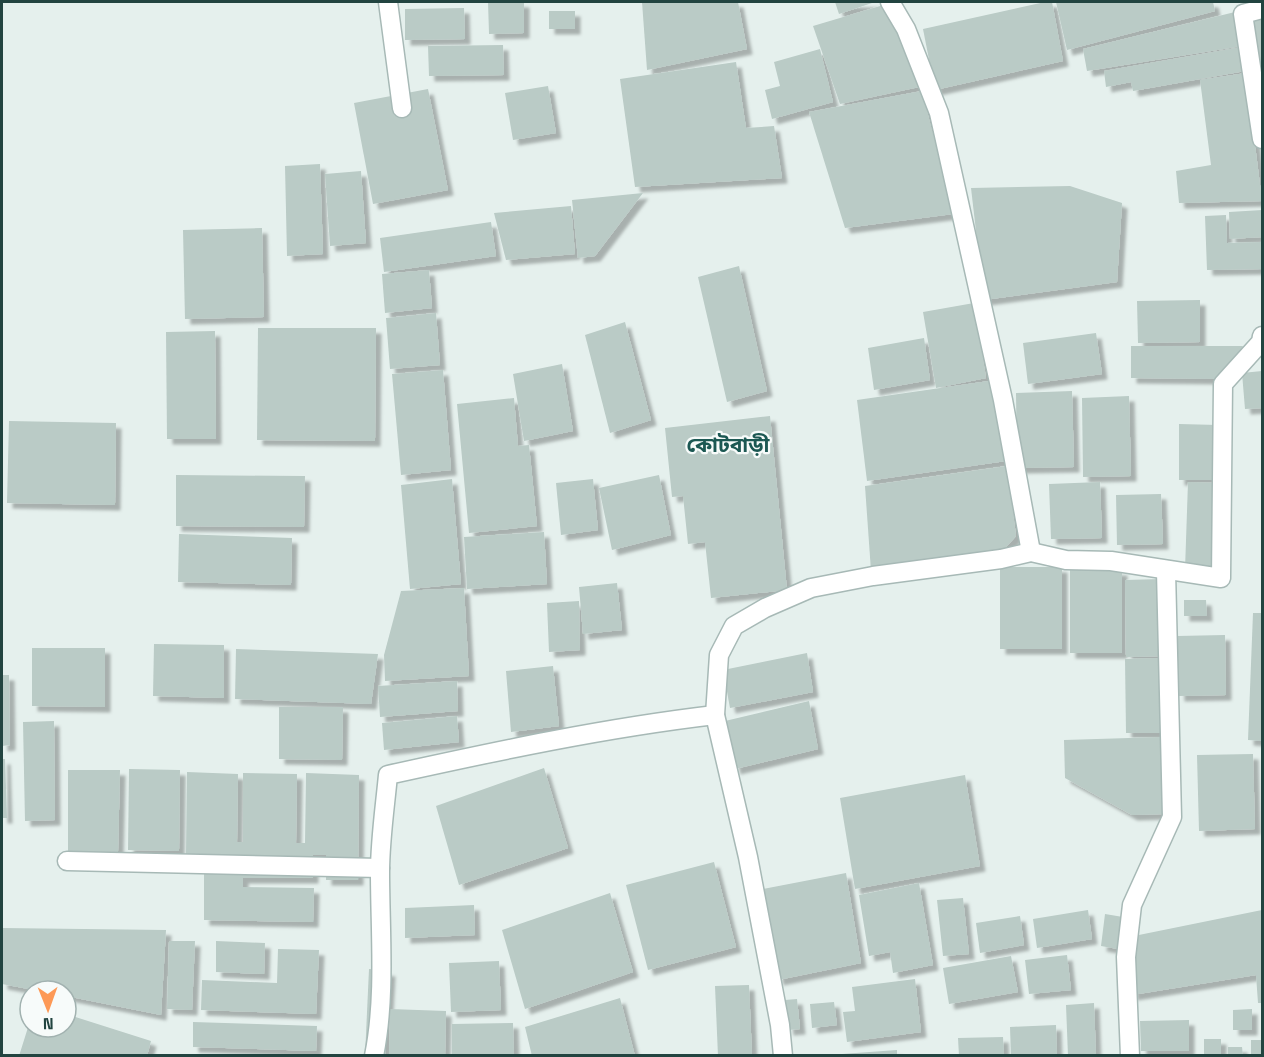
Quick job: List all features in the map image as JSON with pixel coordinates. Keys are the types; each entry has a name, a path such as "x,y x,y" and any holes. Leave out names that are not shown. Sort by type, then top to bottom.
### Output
{"street":[{"path":"388,2 402,108"},
{"path":"890,2 906,29 939,113 1003,400 1030,552"},
{"path":"1263,9 1243,14 1263,139"},
{"path":"783,1056 780,1025 748,857 715,715 719,655 734,626 765,608 811,588 873,576 1001,559 1030,552 1066,560 1111,561 1166,572 1221,578 1223,384 1263,336"},
{"path":"1130,1056 1126,957 1132,905 1172,817 1166,572"},
{"path":"374,1056 378,1037 381,952 380,868 388,775 626,725 715,715"},
{"path":"67,861 380,868"}],"building":[{"path":"488,2 524,2 524,33 489,34"},
{"path":"642,2 738,2 747,49 647,70"},
{"path":"835,2 875,2 839,14"},
{"path":"1052,2 1063,61 935,90 923,29"},
{"path":"1056,2 1213,2 1215,11 1067,50"},
{"path":"887,4 919,87 840,104 813,26"},
{"path":"464,8 465,39 405,40 405,9"},
{"path":"549,11 575,11 575,29 549,29"},
{"path":"1235,12 1242,46 1087,71 1083,49"},
{"path":"1262,12 1262,63 1256,64 1253,15"},
{"path":"503,45 504,75 429,76 428,46"},
{"path":"1242,47 1245,71 1133,91 1131,82 1106,87 1104,71"},
{"path":"820,49 833,102 772,119 765,90 780,86 774,62"},
{"path":"736,62 746,128 774,126 782,178 635,187 620,79"},
{"path":"1246,73 1262,201 1179,203 1176,171 1211,165 1200,80"},
{"path":"548,86 556,133 513,140 505,93"},
{"path":"428,89 448,190 373,204 354,103"},
{"path":"922,91 953,214 845,228 809,112"},
{"path":"320,164 323,254 287,256 285,166"},
{"path":"361,171 366,243 330,246 325,174"},
{"path":"1070,186 1122,203 1117,282 984,300 971,188"},
{"path":"643,193 595,256 578,258 572,200"},
{"path":"571,206 575,254 506,260 494,213"},
{"path":"1262,210 1262,237 1230,239 1229,212"},
{"path":"1226,215 1227,243 1262,242 1262,269 1207,270 1205,216"},
{"path":"491,222 496,256 384,272 380,238"},
{"path":"262,228 264,317 185,319 183,230"},
{"path":"739,266 767,391 727,402 698,277"},
{"path":"429,270 432,308 385,313 382,274"},
{"path":"1200,300 1200,342 1138,343 1137,301"},
{"path":"974,303 986,378 936,388 923,312"},
{"path":"436,313 440,365 390,369 386,318"},
{"path":"625,322 651,420 610,433 585,335"},
{"path":"258,328 376,328 375,441 257,440"},
{"path":"215,331 216,439 167,439 166,332"},
{"path":"1096,333 1102,374 1028,384 1023,343"},
{"path":"924,338 930,380 874,390 868,348"},
{"path":"1131,346 1243,346 1224,379 1131,378"},
{"path":"562,364 573,431 524,441 513,374"},
{"path":"443,370 451,470 401,475 392,374"},
{"path":"1262,371 1262,408 1245,409 1242,373"},
{"path":"996,380 1006,461 867,481 857,400"},
{"path":"1072,391 1074,467 1017,468 1016,393"},
{"path":"1129,396 1131,476 1083,477 1082,398"},
{"path":"514,398 518,446 529,445 537,526 469,533 457,404"},
{"path":"770,416 787,590 711,598 705,542 688,544 683,496 672,497 665,428"},
{"path":"9,421 116,423 115,505 7,503"},
{"path":"1179,424 1218,425 1217,480 1179,480"},
{"path":"1007,466 1016,536 999,555 871,571 865,486"},
{"path":"176,475 305,476 304,527 176,526"},
{"path":"659,475 671,535 612,550 599,488"},
{"path":"452,479 461,584 410,589 401,485"},
{"path":"593,479 598,530 561,535 556,483"},
{"path":"1100,482 1102,538 1051,539 1049,484"},
{"path":"1188,482 1217,483 1215,571 1185,570"},
{"path":"1161,494 1163,544 1117,545 1116,495"},
{"path":"544,532 547,584 467,589 464,537"},
{"path":"179,534 292,538 291,585 178,582"},
{"path":"1000,567 1062,567 1062,649 1000,649"},
{"path":"1070,570 1122,570 1122,653 1070,653"},
{"path":"1162,579 1164,656 1126,657 1125,580"},
{"path":"617,583 622,630 583,634 579,587"},
{"path":"464,588 469,676 385,681 384,655 401,591"},
{"path":"1184,600 1206,600 1207,616 1184,616"},
{"path":"579,601 580,650 549,652 547,603"},
{"path":"1253,613 1262,613 1262,741 1248,740"},
{"path":"1225,635 1226,695 1179,696 1177,636"},
{"path":"154,644 224,645 224,698 153,696"},
{"path":"32,648 105,648 105,707 32,706"},
{"path":"236,649 378,654 371,704 235,699"},
{"path":"807,653 813,692 730,708 723,670"},
{"path":"1161,658 1161,733 1126,733 1125,659"},
{"path":"553,666 559,726 511,732 506,671"},
{"path":"2,675 9,675 10,745 2,746"},
{"path":"457,681 458,711 380,717 378,686"},
{"path":"809,701 818,749 735,769 725,721"},
{"path":"279,707 343,707 342,760 279,759"},
{"path":"457,716 459,742 384,750 382,723"},
{"path":"54,721 55,820 25,821 23,722"},
{"path":"1162,737 1164,814 1132,815 1065,778 1064,740"},
{"path":"1253,754 1255,829 1199,831 1197,755"},
{"path":"2,759 5,759 7,818 2,818"},
{"path":"544,768 568,848 459,885 436,806"},
{"path":"129,769 180,770 179,851 128,850"},
{"path":"68,770 120,770 118,852 68,851"},
{"path":"187,772 238,774 237,842 243,842 243,773 297,774 296,843 305,843 306,773 359,775 358,880 326,880 326,855 313,855 313,878 243,878 243,887 314,888 313,922 204,920 204,854 186,854"},
{"path":"965,775 980,866 855,889 840,798"},
{"path":"714,862 736,947 648,970 626,885"},
{"path":"846,873 861,963 778,980 763,889"},
{"path":"919,883 933,965 893,973 890,952 869,956 859,895"},
{"path":"610,893 633,972 525,1009 502,930"},
{"path":"963,898 969,954 943,956 937,900"},
{"path":"474,905 475,935 405,938 405,908"},
{"path":"1088,910 1092,939 1037,948 1033,919"},
{"path":"1262,910 1262,1003 1258,1003 1256,975 1132,995 1129,937"},
{"path":"1105,914 1123,917 1118,949 1101,946"},
{"path":"1020,916 1024,945 980,953 976,923"},
{"path":"2,928 166,930 161,1015 78,998 78,979 18,979 18,987 2,984"},
{"path":"169,941 195,941 192,1010 167,1009"},
{"path":"216,941 265,943 264,974 216,972"},
{"path":"278,949 319,950 316,1014 201,1010 202,980 277,983"},
{"path":"1067,955 1071,990 1029,994 1025,960"},
{"path":"1011,956 1018,992 949,1004 943,968"},
{"path":"499,961 501,1010 451,1012 449,963"},
{"path":"369,969 390,971 385,1056 365,1056"},
{"path":"915,979 921,1032 847,1042 843,1012 855,1011 852,987"},
{"path":"749,985 752,1056 718,1056 715,986"},
{"path":"620,998 635,1056 532,1056 525,1027"},
{"path":"797,999 800,1029 788,1030 785,1000"},
{"path":"834,1002 837,1025 812,1028 810,1004"},
{"path":"1094,1003 1096,1056 1068,1056 1066,1005"},
{"path":"390,1009 446,1011 445,1056 389,1056"},
{"path":"1252,1009 1252,1030 1233,1030 1233,1010"},
{"path":"78,1018 151,1041 147,1056 19,1056 24,1039 78,1039"},
{"path":"1189,1020 1189,1051 1141,1051 1140,1021"},
{"path":"193,1022 317,1026 316,1051 193,1047"},
{"path":"513,1023 514,1056 452,1056 452,1024"},
{"path":"1056,1025 1057,1056 1011,1056 1010,1027"},
{"path":"1003,1037 1004,1056 959,1056 958,1038"},
{"path":"1204,1039 1221,1039 1221,1056 1204,1056"},
{"path":"1251,1040 1262,1040 1262,1056 1251,1056"},
{"path":"1228,1047 1242,1047 1243,1056 1228,1056"},
{"path":"897,1050 897,1056 842,1056 842,1054"}],"district":[{"name":"কোটবাড়ী","path":"728,445"}]}
